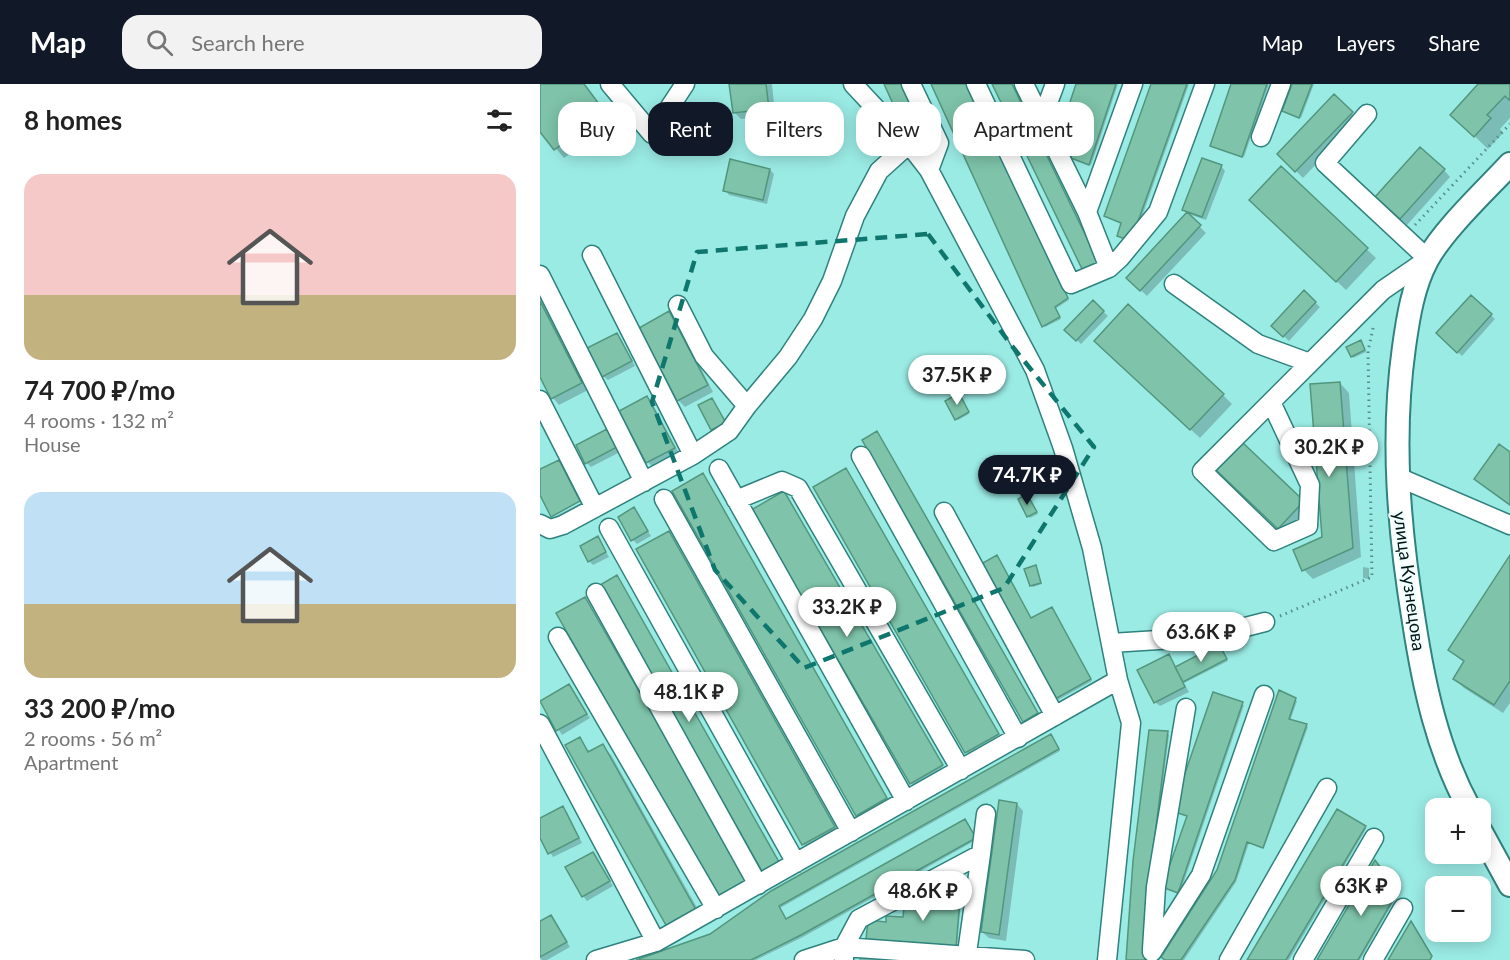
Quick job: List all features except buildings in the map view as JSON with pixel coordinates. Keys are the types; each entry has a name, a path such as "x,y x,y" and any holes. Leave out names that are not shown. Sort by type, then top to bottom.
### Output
{"main road":[{"name":"улица Кузнецова","path":"1464,798 1447,763 1424,683 1404,562 1398,477 1400,373 1415,291 1428,259 1451,229 1510,164"},
{"path":"1491,849 1510,883"}],"lane":[{"path":"610,84 652,134 685,84"},
{"path":"853,84 870,102"},
{"path":"911,84 939,143 929,170"},
{"path":"976,84 1071,284 1109,268 1158,212 1205,84"},
{"path":"1024,84 1034,102"},
{"path":"1048,102 1055,84"},
{"path":"1088,212 1133,84"},
{"path":"1261,136 1281,84"},
{"path":"1271,402 1310,485 1308,526 1274,541 1202,471 1271,402 1310,363 1383,290 1428,259 1324,163 1367,114"},
{"path":"540,524 550,529 563,525 693,455 729,431 788,357 813,319 832,281 855,216 879,171 896,156"},
{"path":"918,156 929,170 1035,370 1063,447 1092,548 1118,680 1131,723 1107,960"},
{"path":"1061,156 1088,212 1109,268"},
{"path":"592,255 693,455"},
{"path":"540,275 644,482"},
{"path":"1174,284 1258,344 1310,363"},
{"path":"678,305 704,356 747,406"},
{"path":"540,400 595,508"},
{"path":"861,456 1017,738"},
{"path":"719,469 906,801"},
{"path":"1398,477 1510,525"},
{"path":"736,500 782,481 798,488 961,770"},
{"path":"664,498 851,832"},
{"path":"945,512 1055,716"},
{"path":"609,528 796,863"},
{"path":"596,593 758,885"},
{"path":"1111,643 1206,638 1265,622"},
{"path":"558,637 717,909"},
{"path":"596,960 656,942 1118,680"},
{"path":"1152,956 1201,876 1264,695"},
{"path":"1152,956 1156,887 1186,708"},
{"path":"540,724 656,942"},
{"path":"1229,960 1327,788"},
{"path":"967,958 986,813"},
{"path":"1303,960 1374,838"},
{"path":"844,953 859,919 981,854"},
{"path":"1373,960 1403,908"},
{"path":"804,960 844,953 1026,960"}],"path":[{"path":"1265,622 1360,584"}],"highlighted area":[{"path":"928,234 1012,346 1094,447 1004,588 804,668 715,570 652,402 697,252"}]}
